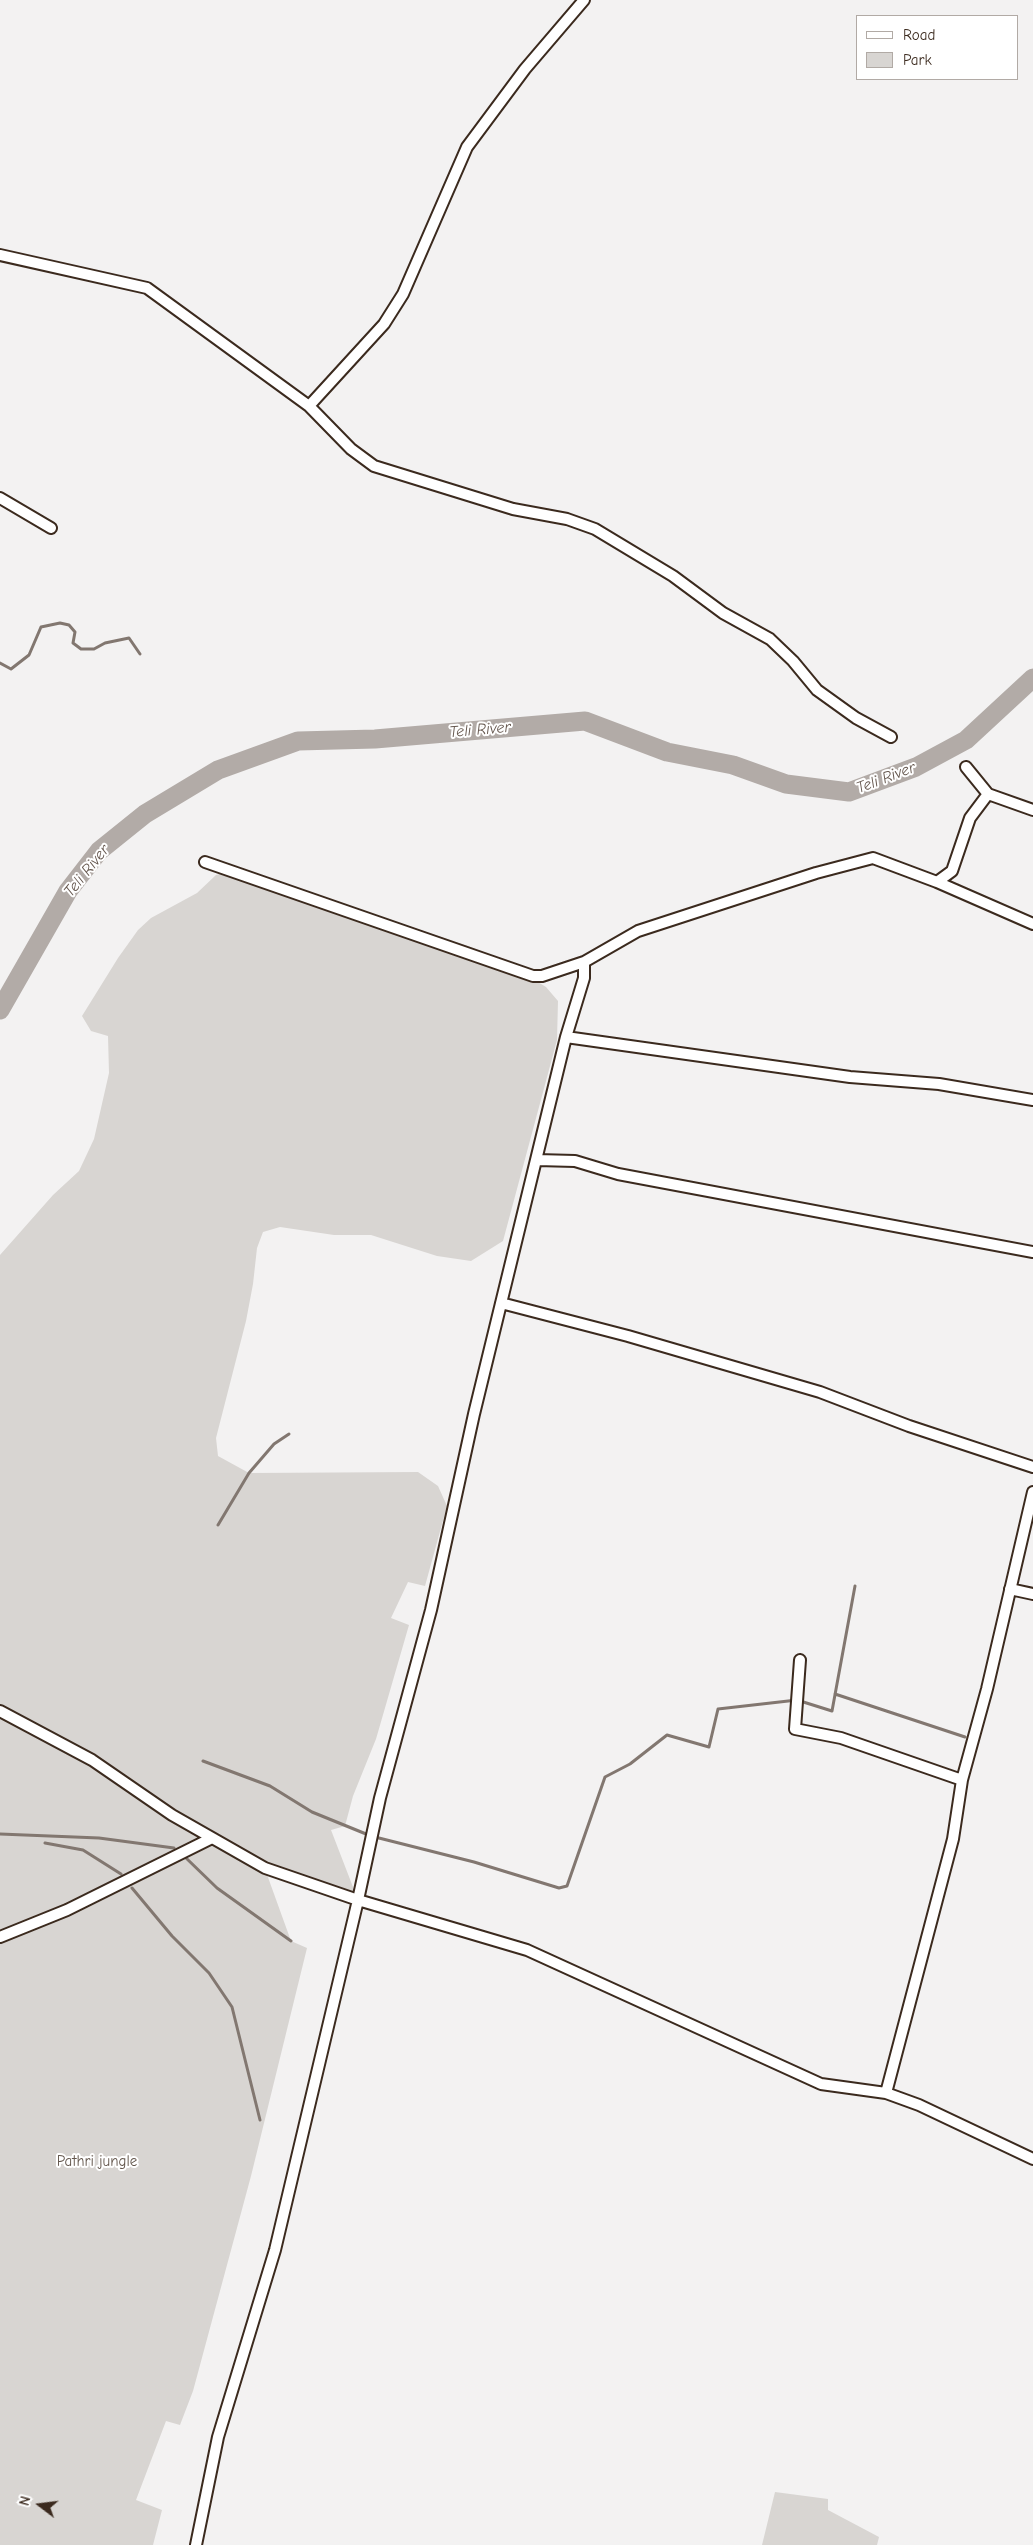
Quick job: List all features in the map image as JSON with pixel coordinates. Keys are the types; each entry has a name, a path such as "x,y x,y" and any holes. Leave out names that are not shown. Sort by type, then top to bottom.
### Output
{"street":[{"path":"309,406 384,324 403,294 467,146 525,69 584,0"},
{"path":"0,255 147,288 309,406 351,449 374,466 513,509 567,519 595,529 674,576 723,613 770,639 793,661 817,690 856,718 891,737"},
{"path":"0,498 52,528"},
{"path":"966,767 988,794 1033,810"},
{"path":"937,882 952,872 970,818 988,794"},
{"path":"205,862 533,976 542,976 584,962 638,931 816,873 873,858 937,882 1033,924"},
{"path":"196,2545 218,2437 275,2250 358,1900 380,1798 431,1610 474,1414 566,1037 584,978 584,962"},
{"path":"566,1037 850,1077 939,1084 1033,1100"},
{"path":"537,1160 575,1161 618,1174 1033,1252"},
{"path":"501,1303 638,1339 820,1392 908,1426 1033,1467"},
{"path":"886,2093 953,1839 962,1780 987,1689 1033,1492"},
{"path":"1010,1588 1033,1594"},
{"path":"800,1660 794,1728 841,1738 962,1780"},
{"path":"0,1711 92,1760 210,1839 265,1868 358,1900 528,1950 821,2084 886,2093 918,2105 1033,2159"},
{"path":"0,1937 67,1910 210,1839"}],"green space":[{"name":"Pathri jungle","path":"239,869 468,946 500,959 546,987 558,1001 557,1040 503,1241 471,1261 437,1256 371,1235 334,1235 280,1227 263,1232 257,1248 246,1321 216,1438 218,1456 249,1473 418,1472 438,1486 447,1506 425,1586 408,1582 391,1618 409,1625 376,1739 353,1796 345,1826 331,1830 358,1900 265,1869 291,1941 307,1948 251,2176 193,2391 180,2425 166,2421 136,2500 162,2510 153,2545 0,2545 0,1255 53,1195 79,1171 94,1139 109,1073 108,1036 91,1031 82,1016 138,930 151,918 197,893 216,875"},
{"path":"775,2492 828,2499 828,2510 879,2537 877,2545 762,2545"}],"waterway":[{"name":"Teli River","path":"0,663 11,669 29,655 41,627 60,623 69,625 75,632 73,643 81,649 94,649 105,643 129,638 140,654"},
{"name":"Teli River","path":"0,1010 68,891 99,851 145,814 218,770 298,741 375,739 585,721 667,752 733,765 786,784 849,792 916,767 966,740 1033,678"},
{"path":"218,1525 249,1473 274,1444 289,1434"},
{"path":"203,1761 270,1786 312,1812 371,1836 474,1862 559,1888 567,1886 605,1777 630,1764 667,1735 709,1747 718,1709 797,1700 832,1711 855,1586"},
{"path":"835,1694 965,1737"},
{"path":"0,1834 99,1838 174,1848"},
{"path":"45,1843 83,1850 121,1874"},
{"path":"185,1857 217,1888 291,1941"},
{"path":"132,1888 172,1936 209,1973 232,2007 260,2120"}]}
